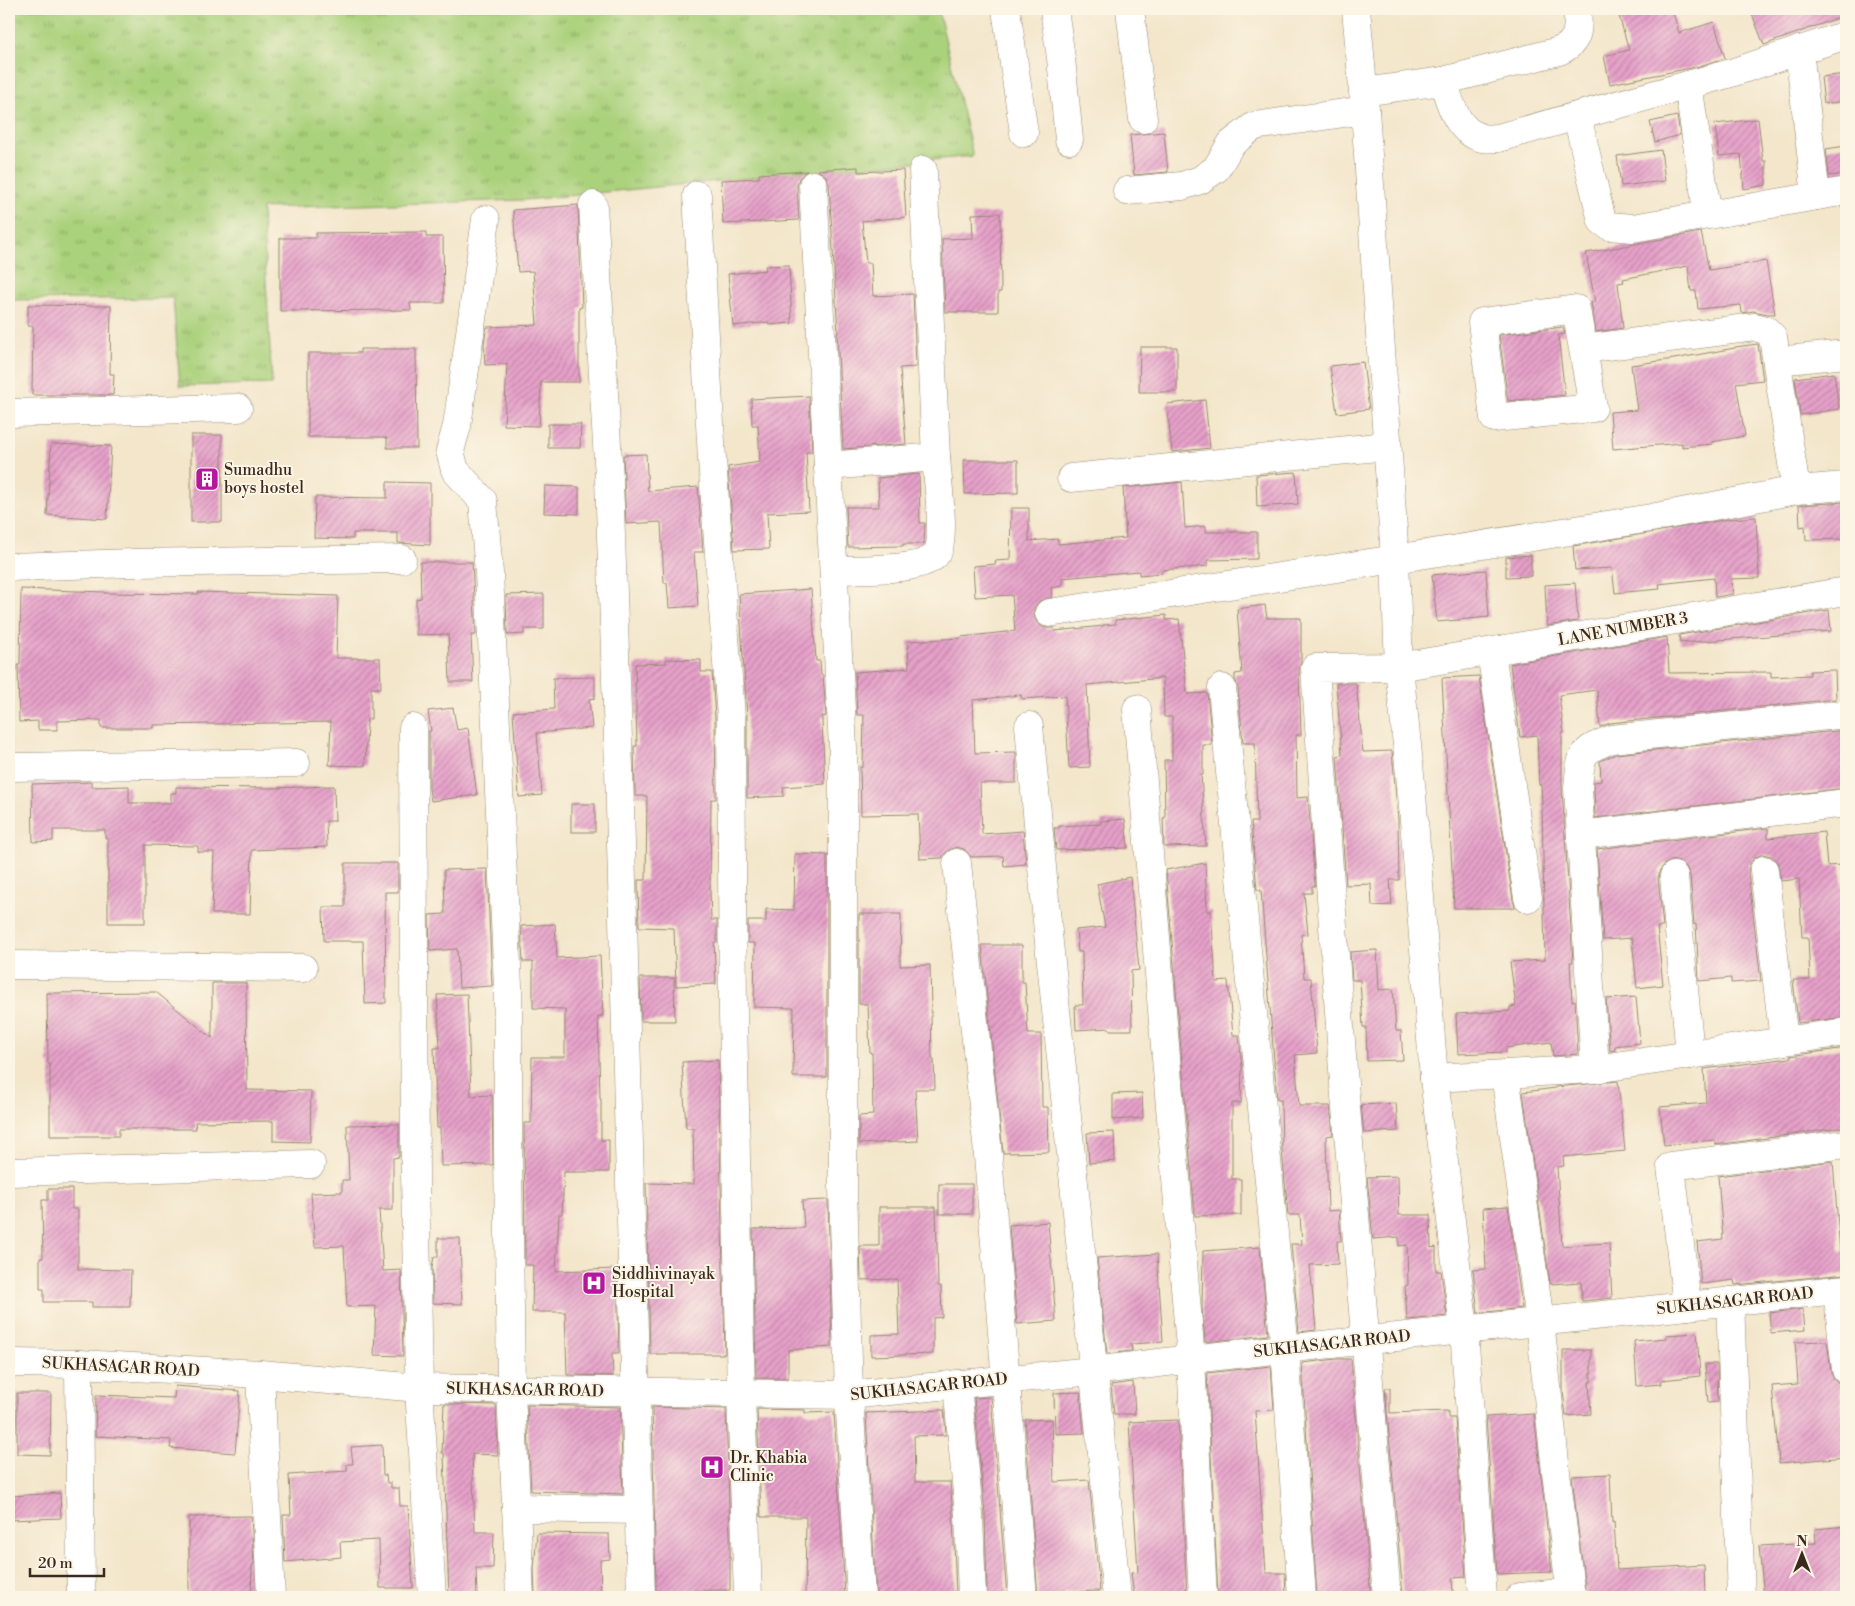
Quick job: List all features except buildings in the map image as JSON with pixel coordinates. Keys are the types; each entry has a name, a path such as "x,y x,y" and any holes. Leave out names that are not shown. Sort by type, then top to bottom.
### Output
{"street":[{"path":"1006,9 1024,133"},
{"path":"1054,9 1069,140"},
{"path":"1130,9 1143,119"},
{"path":"1356,9 1395,559 1399,667 1434,1078 1464,1330 1483,1597"},
{"path":"1127,191 1182,186 1200,180 1216,169 1231,144 1254,126 1364,101 1569,47 1576,37 1577,9"},
{"path":"1443,81 1456,118 1466,129 1482,138 1498,138 1688,85 1846,35"},
{"path":"1799,50 1816,196"},
{"path":"1688,85 1705,196 1706,215"},
{"path":"1577,116 1602,221 1609,226 1633,228 1846,191"},
{"path":"834,570 907,567 927,562 938,553 941,533 923,170"},
{"path":"813,185 844,748 844,1187 848,1395 861,1597"},
{"path":"698,195 712,459 731,718 733,1015 741,1394 748,1597"},
{"path":"594,205 609,478 618,739 641,1597"},
{"path":"486,219 457,426 450,451 455,470 483,502 490,573 508,986 511,1390 520,1597"},
{"path":"1576,309 1583,348 1593,408 1494,418 1482,322 1576,309"},
{"path":"1583,348 1755,327 1766,330 1774,337 1796,490"},
{"path":"1777,361 1846,354"},
{"path":"9,413 238,408"},
{"path":"1071,478 1387,446"},
{"path":"828,466 936,458"},
{"path":"1049,613 1651,518 1796,490 1846,486"},
{"path":"9,567 402,559"},
{"name":"LANE NUMBER 3","path":"1365,1340 1344,1084 1315,668 1399,667 1846,591"},
{"path":"1491,652 1528,898"},
{"path":"1222,688 1285,1349 1302,1597"},
{"path":"1137,709 1191,1359 1203,1597"},
{"path":"1594,1068 1578,788 1581,760 1592,746 1612,739 1846,714"},
{"path":"1029,726 1117,1597"},
{"path":"413,728 415,1164 419,1388 432,1597"},
{"path":"9,767 296,763"},
{"path":"1581,835 1846,804"},
{"path":"957,863 987,1143 1023,1597"},
{"path":"1764,870 1784,1041"},
{"path":"1674,876 1690,1055"},
{"path":"9,965 304,968"},
{"path":"1434,1078 1594,1068 1846,1032"},
{"path":"1505,1074 1540,1321 1571,1595 1520,1597"},
{"path":"1687,1306 1671,1166 1846,1144"},
{"path":"9,1172 311,1164"},
{"path":"1842,1289 1846,1370"},
{"name":"SUKHASAGAR ROAD","path":"9,1363 79,1364 260,1374 419,1388 848,1395 1093,1371 1842,1289"},
{"path":"1730,1301 1742,1597"},
{"path":"1365,1340 1387,1597"},
{"path":"79,1364 81,1597"},
{"path":"260,1374 271,1597"},
{"path":"957,1384 969,1516 972,1597"},
{"path":"516,1508 639,1510"}],"green space":[{"path":"9,9 938,9 973,156 525,200 262,208 272,384 180,386 173,298 9,300"}],"place":[{"name":"Sumadhu boys hostel","path":"207,479"},
{"name":"Siddhivinayak Hospital","path":"594,1283"},
{"name":"Dr. Khabia Clinic","path":"712,1467"}]}
